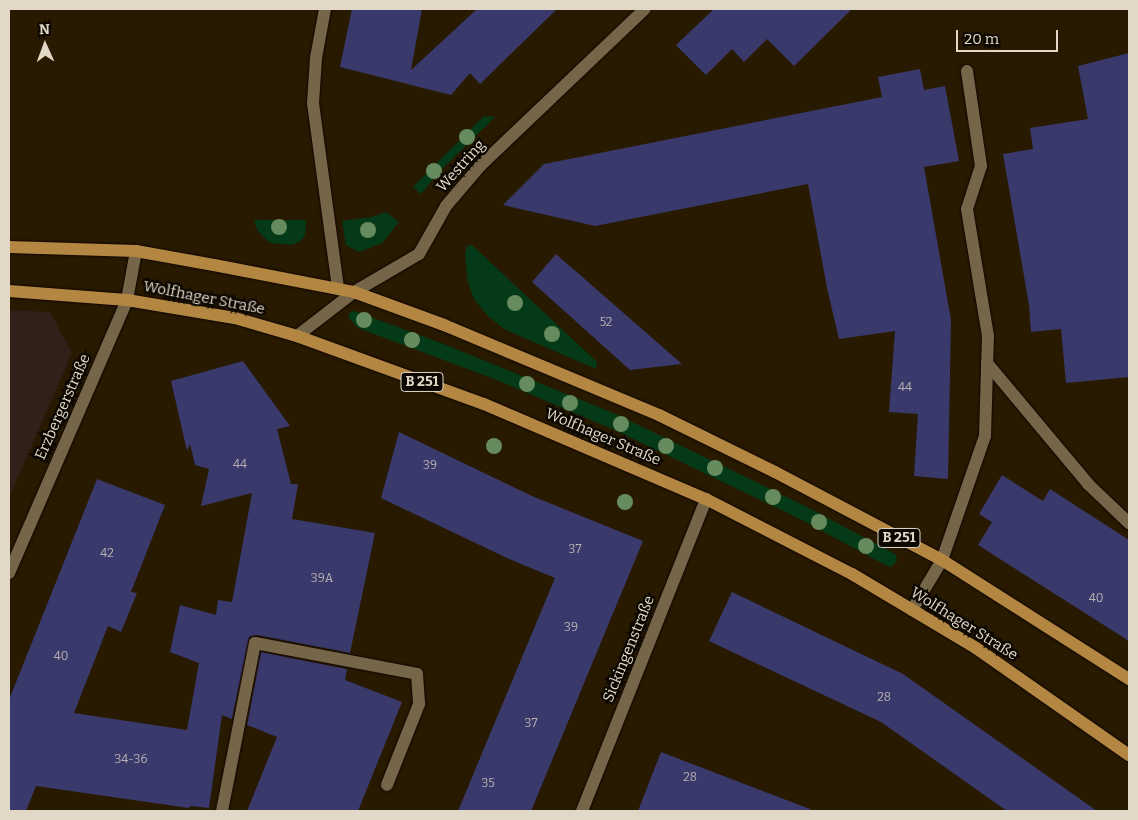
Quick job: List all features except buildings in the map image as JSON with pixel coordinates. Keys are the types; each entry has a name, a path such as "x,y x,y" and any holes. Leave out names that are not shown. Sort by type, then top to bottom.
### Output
{"main road":[{"name":"B 251","path":"9,248 136,251 354,292 444,325 659,415 775,472 942,560 1129,679"},
{"name":"Wolfhager Straße","path":"9,291 127,300 235,318 297,336 484,404 706,499 852,574 976,648 1129,755"}],"street":[{"path":"325,9 315,66 313,103 338,290"},
{"name":"Westring","path":"297,336 354,292 418,254 446,206 481,165 646,9"},
{"path":"912,610 942,560 985,436 988,336 967,209 982,166 967,71"},
{"name":"Erzbergerstraße","path":"9,573 127,300 136,251"},
{"path":"987,364 1088,484 1129,523"},
{"name":"Sickingenstraße","path":"582,811 706,499"},
{"path":"222,811 255,643 418,674 419,704 387,786"}],"shaded area":[{"path":"9,310 50,312 72,353 9,498"}],"green space":[{"path":"484,116 495,117 439,172 421,194 413,187"},
{"path":"386,212 399,222 382,243 359,252 346,245 342,221 372,217"},
{"path":"254,220 306,220 305,235 301,241 292,245 270,243 258,231"},
{"path":"472,245 597,362 596,369 504,329 488,316 474,299 468,283 465,255 467,246"},
{"path":"354,311 441,343 618,415 809,508 893,553 896,555 897,561 891,567 887,566 802,520 617,431 492,378 358,328 348,317 350,312"}]}
